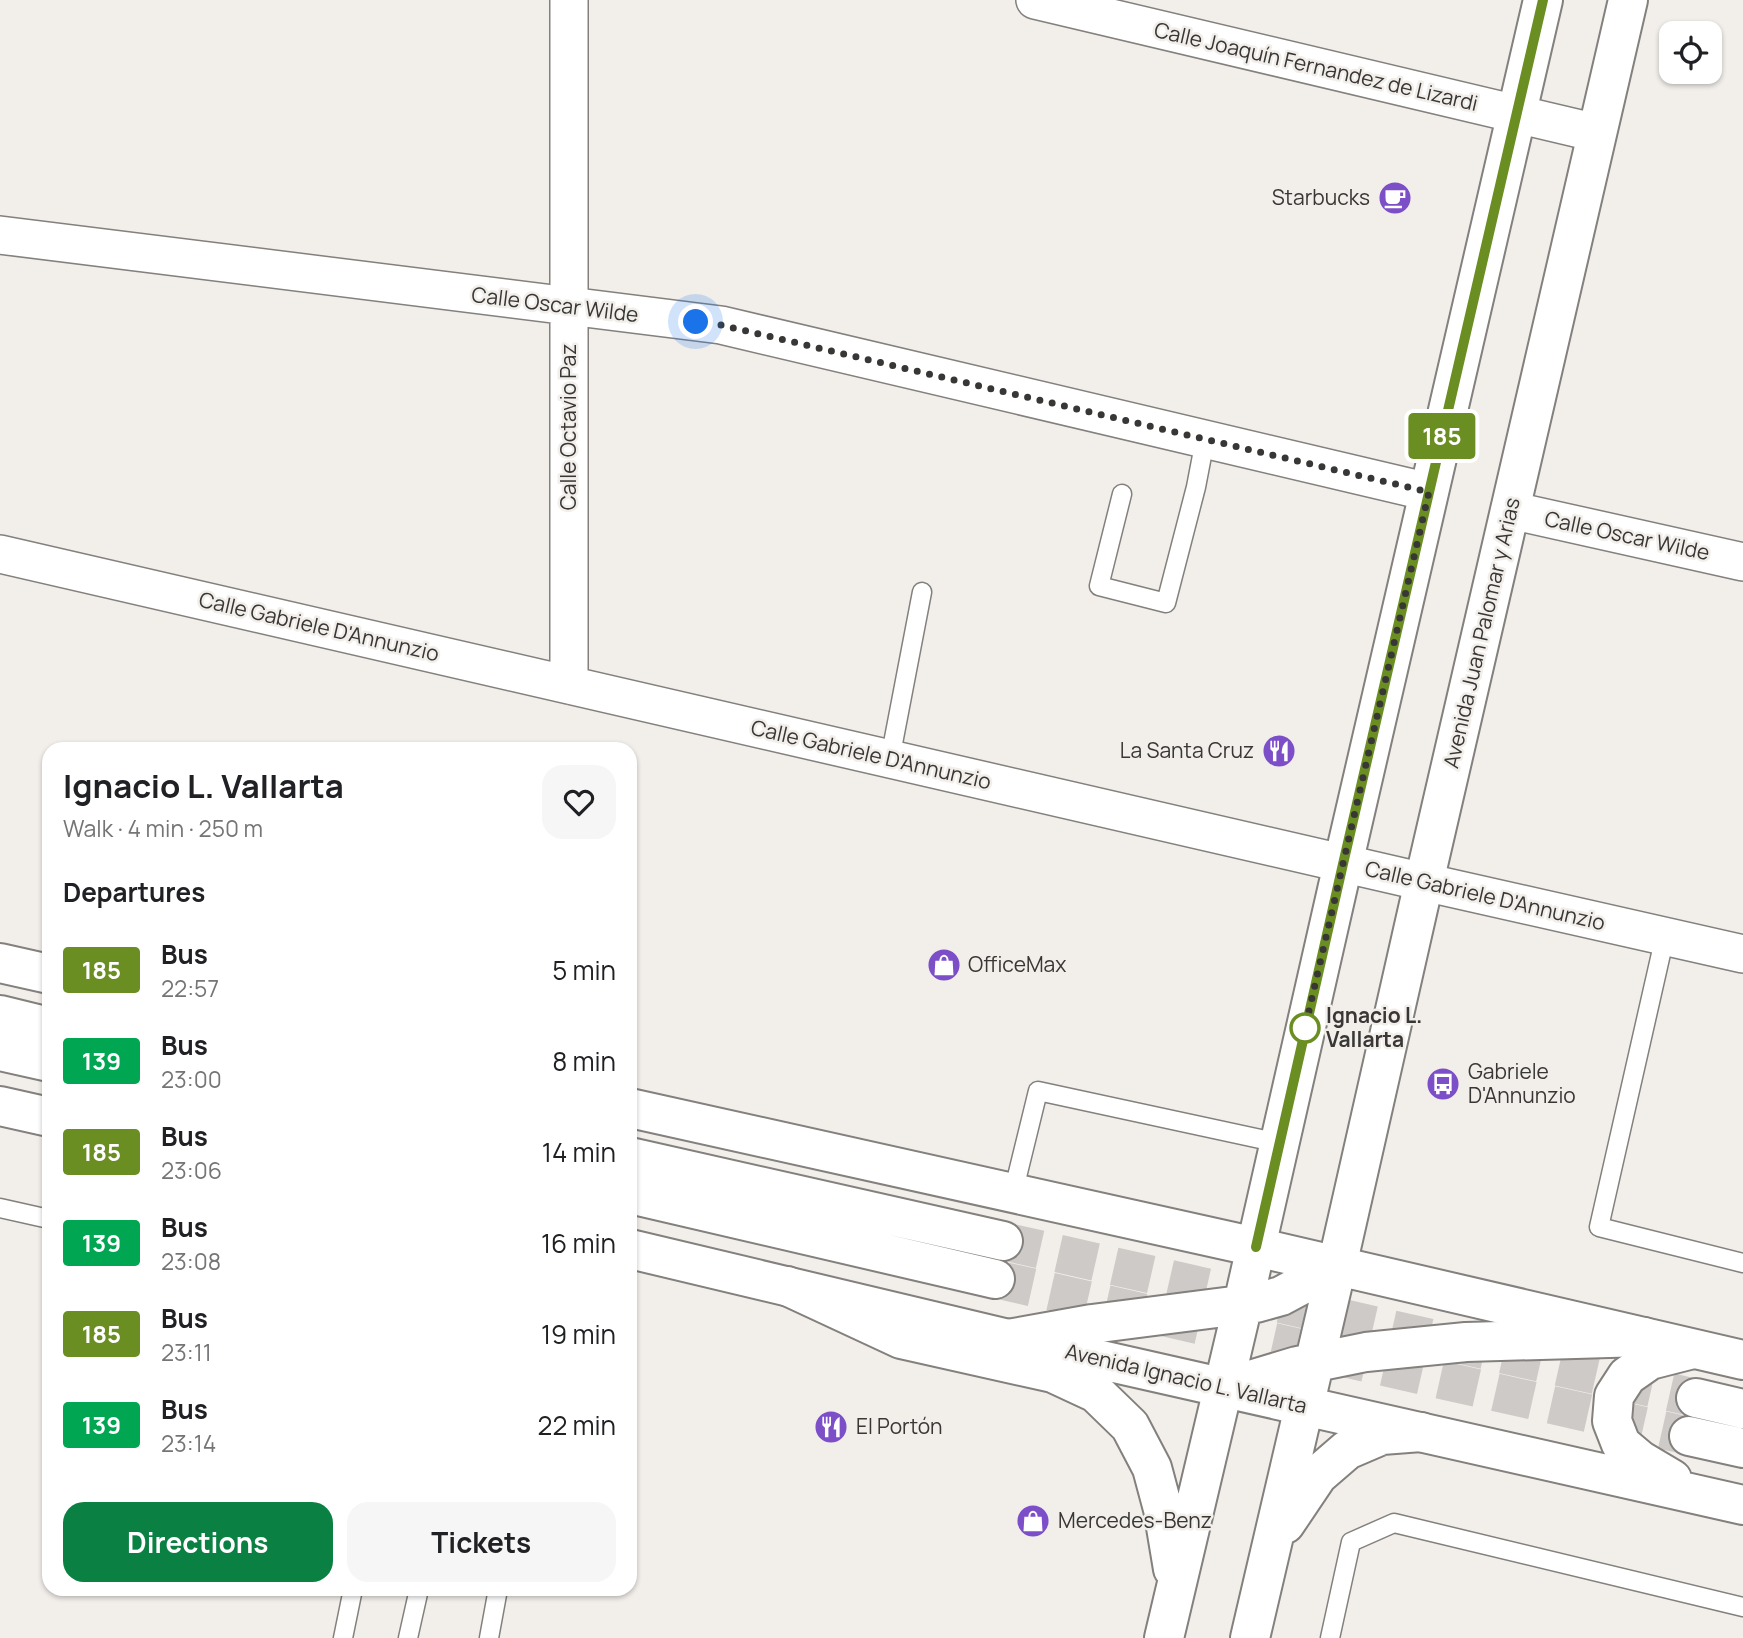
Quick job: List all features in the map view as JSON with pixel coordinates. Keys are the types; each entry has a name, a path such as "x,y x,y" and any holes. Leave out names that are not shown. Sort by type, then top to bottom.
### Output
{"main road":[{"path":"1164,1638 1543,0"},
{"name":"Avenida Juan Palomar y Arias","path":"1250,1638 1628,0"},
{"path":"0,963 42,972"},
{"path":"0,1016 42,1025"},
{"path":"0,1051 42,1060"},
{"path":"0,1106 42,1115"},
{"path":"637,1110 1256,1247 1743,1360"},
{"path":"637,1159 1003,1241"},
{"path":"637,1196 995,1279"},
{"name":"Avenida Ignacio L. Vallarta","path":"637,1251 1008,1339 1743,1505"},
{"path":"1008,1339 1281,1296 1337,1266"},
{"path":"787,1286 901,1339 1053,1373 1096,1393 1130,1426 1152,1468 1163,1509 1176,1587"},
{"path":"1224,1388 1297,1366 1366,1352 1466,1342 1644,1337"},
{"path":"1695,1349 1650,1360 1627,1376 1614,1395 1612,1421 1621,1444 1640,1460 1700,1495"},
{"path":"1696,1398 1743,1409"},
{"path":"1269,1553 1292,1512 1318,1475 1347,1450 1382,1435 1421,1432"},
{"path":"1689,1436 1743,1448"}],"street":[{"name":"Calle Octavio Paz","path":"569,0 569,685"},
{"name":"Calle Joaquín Fernandez de Lizardi","path":"1035,0 1597,133"},
{"name":"Calle Oscar Wilde","path":"0,235 721,325 1429,492"},
{"name":"Calle Oscar Wilde","path":"1510,510 1743,562"},
{"name":"Calle Gabriele D'Annunzio","path":"0,554 1743,954"}],"lane":[{"path":"1122,494 1099,586 1166,603 1196,487 1205,440"},
{"path":"890,759 922,592"},
{"path":"1665,936 1599,1227 1743,1263"},
{"path":"1013,1193 1038,1091 1279,1143"},
{"path":"0,1208 42,1217"},
{"path":"1330,1638 1351,1542 1394,1522 1743,1606"},
{"path":"343,1638 352,1596"},
{"path":"408,1638 417,1596"},
{"path":"489,1638 497,1596"}],"tunnel":[{"path":"1003,1241 1696,1398"},
{"path":"995,1279 1689,1436"}],"bus line":[{"name":"185","path":"1256,1247 1543,0"}],"place":[{"name":"Starbucks","path":"1395,198"},
{"name":"La Santa Cruz","path":"1279,751"},
{"name":"OfficeMax","path":"944,965"},
{"name":"Ignacio L. Vallarta","path":"1305,1028"},
{"name":"Gabriele D'Annunzio","path":"1443,1084"},
{"name":"El Portón","path":"831,1427"},
{"name":"Mercedes-Benz","path":"1033,1521"}],"route":[{"path":"696,322 721,325 1429,492 1305,1028"}]}
